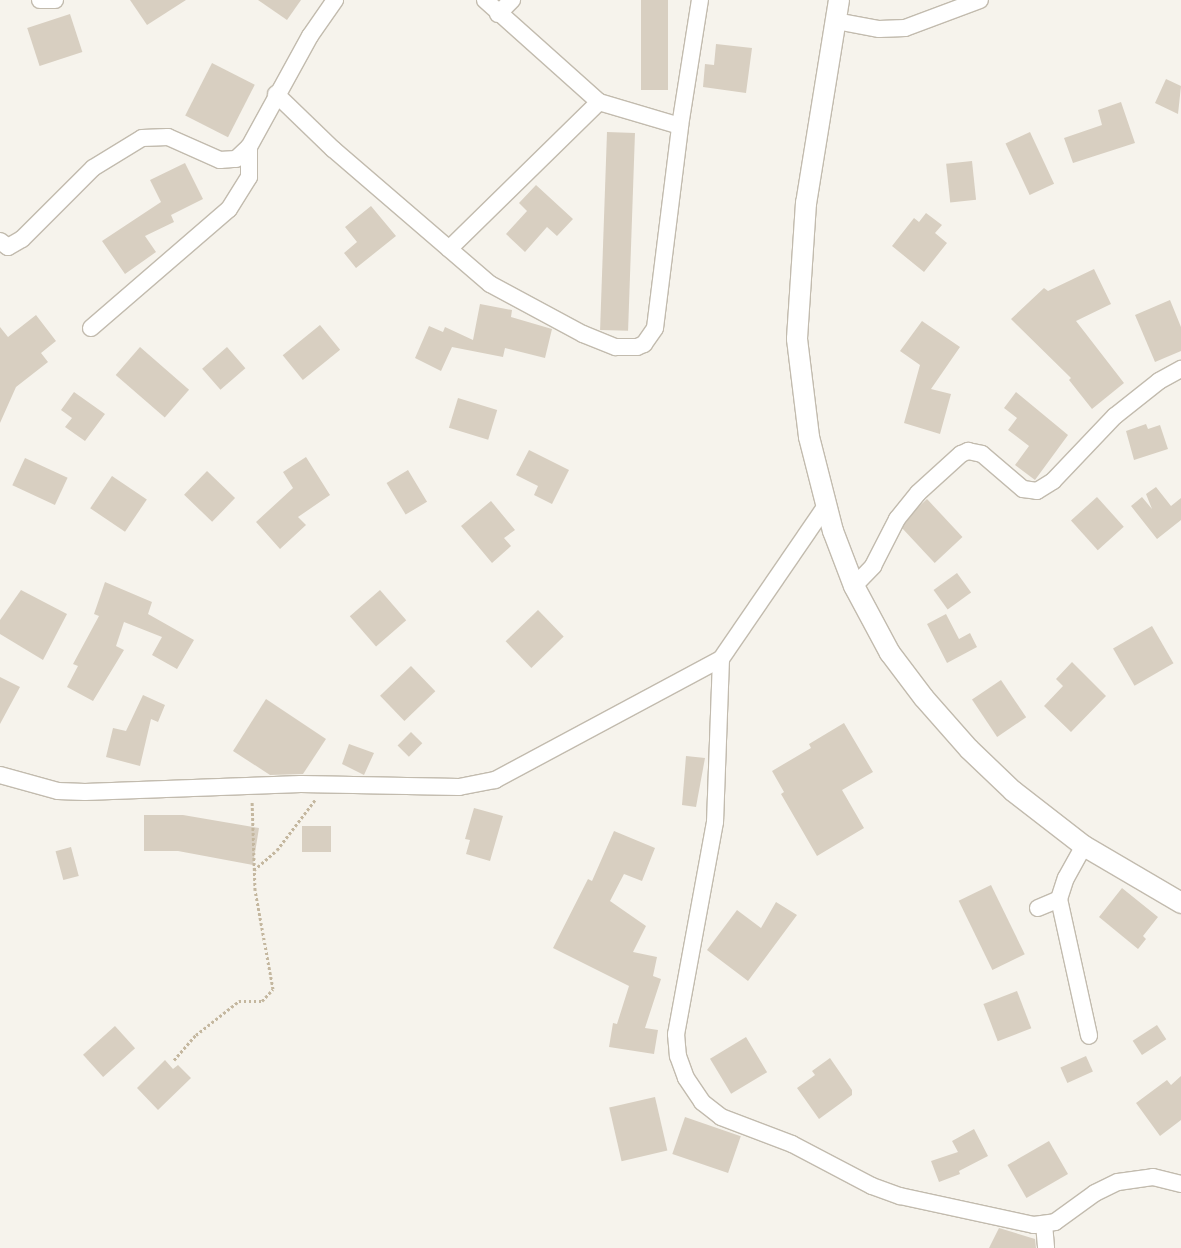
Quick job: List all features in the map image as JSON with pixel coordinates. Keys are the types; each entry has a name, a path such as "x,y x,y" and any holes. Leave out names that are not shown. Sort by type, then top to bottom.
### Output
{"street":[{"path":"40,0 55,0"},
{"path":"0,241 6,246 16,244 93,168 142,138 168,137 226,162 236,159 249,147 276,94 310,36 335,0"},
{"path":"484,0 599,102 680,126"},
{"path":"498,14 512,0"},
{"path":"276,94 332,149 490,284 550,318 616,346 629,349 644,344 655,328 680,126 700,0"},
{"path":"840,0 806,203 797,331 809,437 825,507 854,586 890,653 962,742 1013,791 1084,846 1181,903"},
{"path":"836,21 879,29 905,28 980,0"},
{"path":"449,249 599,102"},
{"path":"91,328 229,208 249,176 249,147"},
{"path":"854,586 874,566 902,512 918,493 961,454 968,451 982,454 1023,489 1037,491 1053,481 1115,416 1159,381 1181,369"},
{"path":"0,775 58,791 85,792 328,784 459,787 495,780 721,659 825,507"},
{"path":"721,659 715,822 676,1034 678,1056 686,1078 702,1102 721,1117 792,1144 872,1186 932,1204 1044,1224 1056,1222 1095,1193 1118,1182 1153,1177 1181,1184"},
{"path":"1084,846 1066,878 1059,900 1088,1036"},
{"path":"1038,908 1059,900"},
{"path":"1044,1224 1046,1248"}],"path":[{"path":"254,870 277,850 328,784"},
{"path":"174,1060 196,1035 239,1001 262,1001 273,989 262,942 254,870 252,788"}],"building":[{"path":"130,0 186,0 147,25"},
{"path":"258,0 301,0 287,20"},
{"path":"641,0 668,0 668,90 641,90"},
{"path":"70,14 82,52 40,66 27,28"},
{"path":"716,44 752,48 746,93 703,87 705,64 714,65"},
{"path":"212,63 255,85 228,137 185,116"},
{"path":"1166,79 1181,86 1178,114 1155,103"},
{"path":"1121,102 1135,143 1073,163 1064,138 1102,125 1098,110"},
{"path":"607,132 635,133 628,331 600,330"},
{"path":"1030,132 1054,184 1030,195 1006,143"},
{"path":"972,161 976,200 950,203 946,164"},
{"path":"185,163 203,199 171,215 174,222 145,236 156,252 125,274 102,241 161,202 150,180"},
{"path":"536,185 573,219 557,236 547,227 525,252 506,234 527,211 519,203"},
{"path":"371,206 396,236 356,268 344,253 357,242 345,227"},
{"path":"926,213 942,225 935,233 947,243 924,272 892,246 914,218 919,222"},
{"path":"1094,269 1111,304 1076,321 1124,383 1092,409 1069,380 1071,378 1011,319 1044,288 1048,291"},
{"path":"1170,300 1181,327 1181,351 1155,362 1135,315"},
{"path":"480,304 512,310 511,317 552,329 545,358 505,348 503,357 452,347 441,371 415,358 429,326 443,332 445,327 473,340"},
{"path":"36,315 56,341 41,353 48,362 16,387 0,423 0,327 8,337"},
{"path":"922,321 960,347 931,389 951,394 940,434 904,423 920,365 900,351"},
{"path":"320,325 340,350 303,380 283,355"},
{"path":"140,347 189,390 165,418 116,375"},
{"path":"227,347 245,368 220,390 202,369"},
{"path":"74,392 105,414 85,441 65,427 72,418 61,410"},
{"path":"1016,392 1068,435 1035,480 1015,465 1029,446 1008,430 1017,418 1004,408"},
{"path":"458,398 497,410 488,440 449,428"},
{"path":"1146,424 1148,429 1160,425 1168,449 1134,460 1126,431"},
{"path":"529,450 569,470 552,504 534,495 538,486 516,475"},
{"path":"306,457 330,495 298,517 306,525 280,549 256,522 293,488 283,472"},
{"path":"25,458 68,478 55,505 12,485"},
{"path":"408,470 427,502 406,515 387,483"},
{"path":"207,471 235,498 212,522 184,495"},
{"path":"112,476 147,499 125,532 90,508"},
{"path":"1156,487 1171,506 1181,498 1181,520 1157,539 1131,506 1142,497 1152,509 1146,494"},
{"path":"1097,497 1124,527 1098,550 1071,520"},
{"path":"927,499 962,537 935,563 899,525"},
{"path":"491,501 515,530 504,538 511,546 492,563 461,526"},
{"path":"957,573 971,592 948,609 934,590"},
{"path":"105,582 152,602 148,614 194,640 177,669 152,655 162,637 124,622 116,646 124,650 93,701 67,687 78,666 73,664 99,616 94,614"},
{"path":"21,590 67,614 43,660 0,634 0,620"},
{"path":"380,590 406,620 376,646 350,616"},
{"path":"538,610 564,637 531,668 506,641"},
{"path":"946,614 959,639 970,633 977,647 947,663 927,624"},
{"path":"1152,626 1174,663 1135,686 1113,648"},
{"path":"1072,662 1106,696 1071,732 1044,706 1063,686 1056,679"},
{"path":"411,666 435,691 404,721 380,696"},
{"path":"0,677 20,687 0,724"},
{"path":"1001,680 1026,717 997,737 972,700"},
{"path":"143,695 165,705 158,722 151,719 140,766 106,757 113,728 126,731"},
{"path":"266,699 326,739 303,774 270,775 233,751"},
{"path":"844,723 873,772 842,790 864,828 817,856 781,794 784,792 772,771 811,748 809,744"},
{"path":"411,732 422,743 409,757 398,745"},
{"path":"349,744 374,753 364,775 342,764"},
{"path":"686,756 705,758 696,807 682,805"},
{"path":"474,808 503,816 490,861 466,854 470,840 465,839"},
{"path":"144,815 183,815 259,828 253,865 178,851 144,851"},
{"path":"302,826 331,826 331,852 302,852"},
{"path":"614,831 655,848 642,881 624,874 610,901 646,926 633,952 657,957 653,976 661,979 645,1028 658,1030 654,1054 609,1047 613,1023 617,1024 629,986 553,948 588,879 592,881"},
{"path":"71,847 79,876 63,880 56,851"},
{"path":"991,885 1025,954 992,970 959,901"},
{"path":"1122,888 1158,917 1143,936 1146,939 1138,949 1099,917"},
{"path":"776,902 797,915 748,981 707,950 737,910 761,928"},
{"path":"1017,991 1031,1028 998,1041 983,1004"},
{"path":"1157,1025 1166,1039 1142,1055 1133,1041"},
{"path":"115,1026 135,1048 103,1077 83,1055"},
{"path":"746,1037 767,1072 731,1094 710,1059"},
{"path":"1086,1056 1093,1072 1067,1083 1060,1067"},
{"path":"830,1058 852,1090 852,1095 819,1119 797,1088 815,1075 812,1071"},
{"path":"165,1060 173,1069 178,1065 191,1078 158,1110 137,1088"},
{"path":"1181,1076 1181,1120 1160,1136 1136,1103 1167,1080 1171,1085"},
{"path":"655,1097 667,1151 622,1161 609,1108"},
{"path":"685,1117 741,1136 728,1173 672,1154"},
{"path":"974,1129 988,1156 959,1171 960,1174 939,1182 931,1161 958,1152 952,1141"},
{"path":"1049,1141 1068,1174 1026,1198 1007,1165"},
{"path":"999,1228 1035,1239 1036,1248 989,1248"}]}
